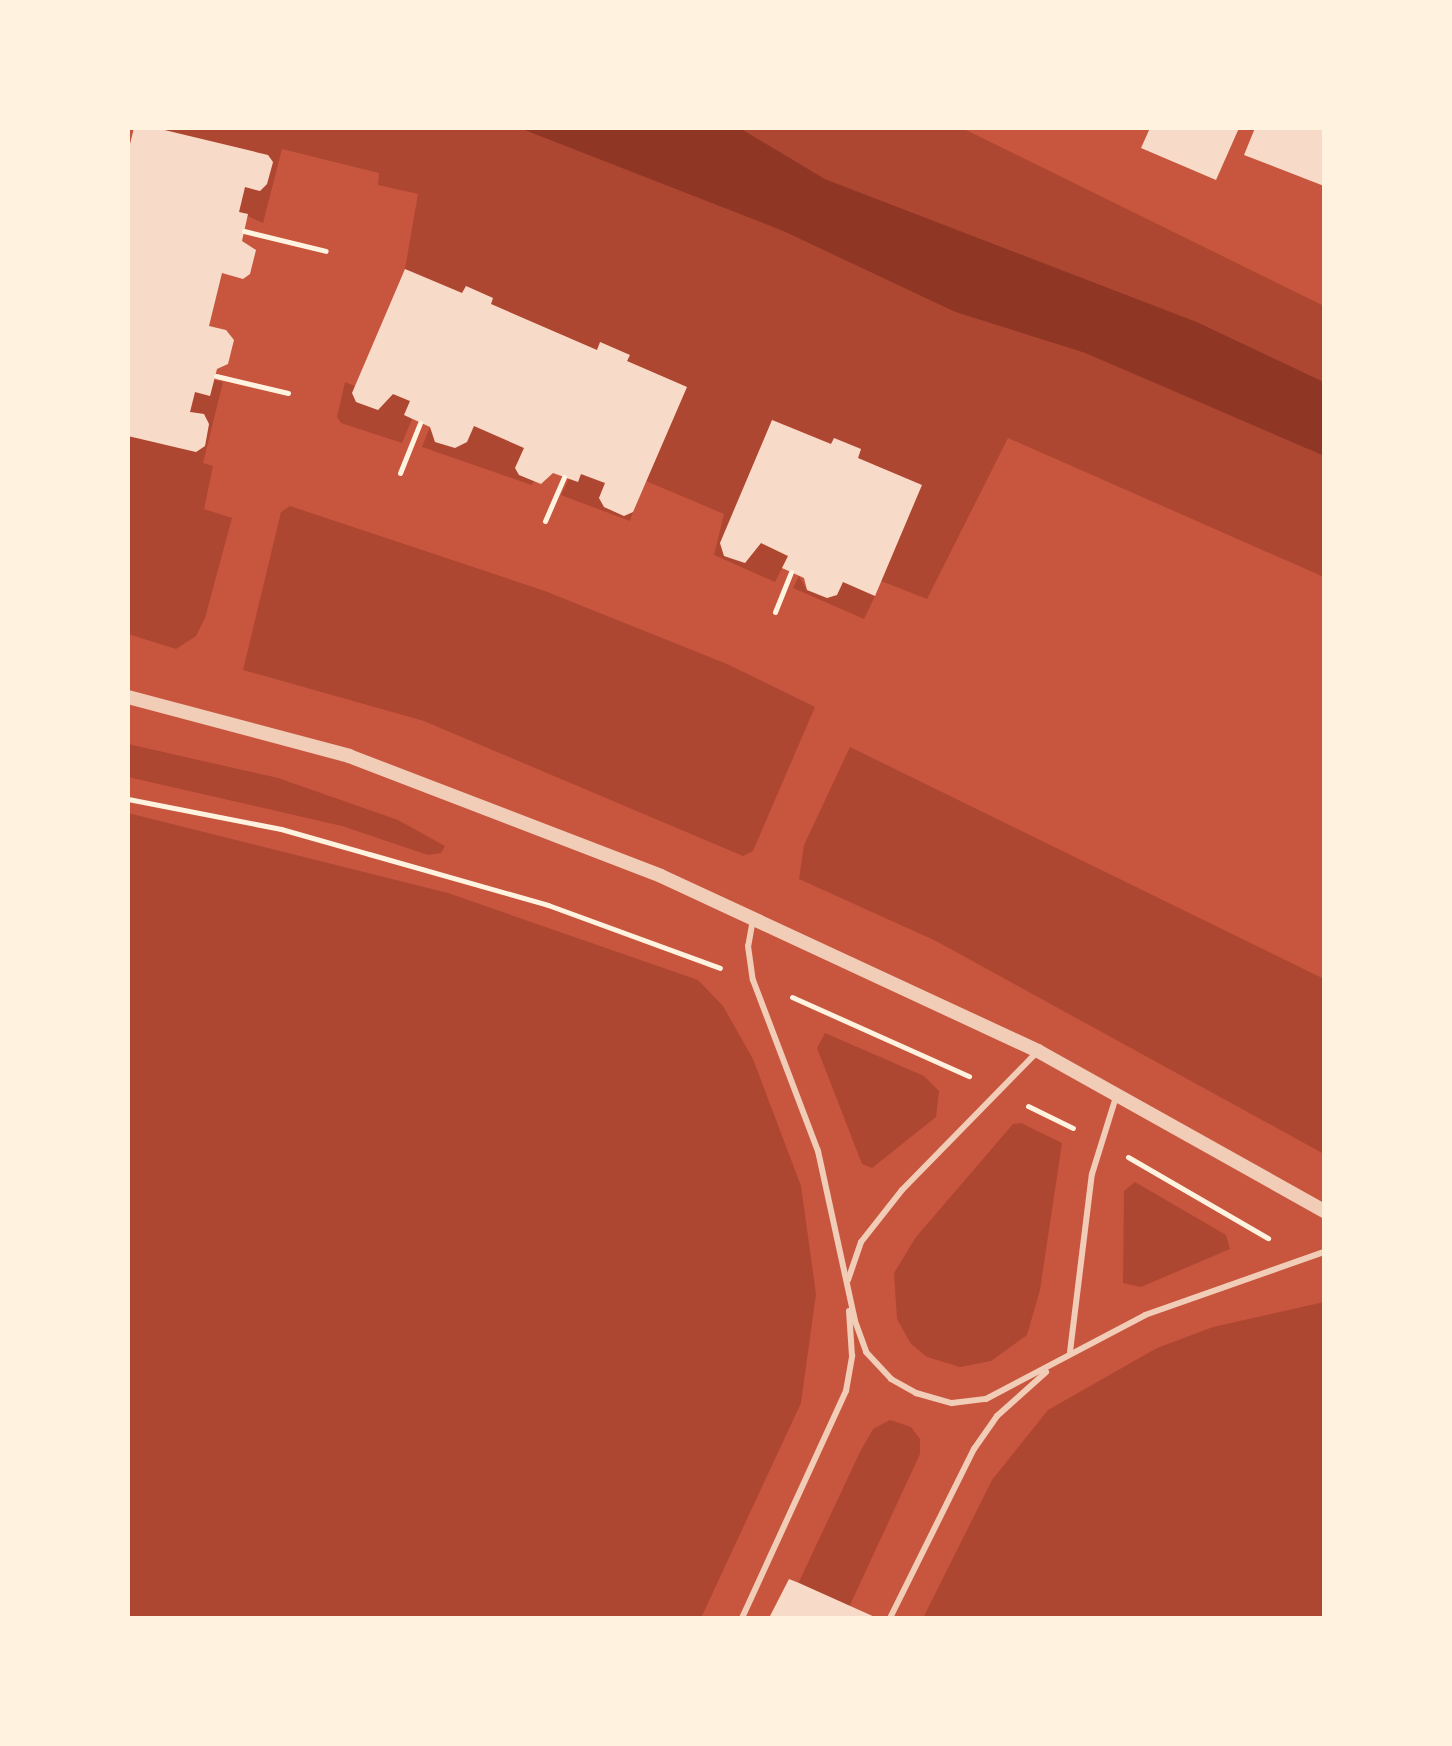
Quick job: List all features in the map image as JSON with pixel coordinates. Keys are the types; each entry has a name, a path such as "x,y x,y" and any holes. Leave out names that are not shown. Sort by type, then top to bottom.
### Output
{"street":[{"path":"128,697 410,776 587,845 1038,1051 1324,1211"}],"lane":[{"path":"753,919 748,946 753,980 818,1151 866,1352 891,1379 916,1393 952,1403 986,1399 1021,1384 1072,1351 1183,1300 1308,1261 1324,1252"},
{"path":"742,1618 846,1391 852,1356 848,1280 861,1242 995,1089 1038,1051"},
{"path":"890,1618 974,1449 997,1416 1072,1351 1100,1142 1117,1094"}],"path":[{"path":"244,231 326,251"},
{"path":"216,376 288,393"},
{"path":"400,473 420,423"},
{"path":"545,521 564,477"},
{"path":"775,612 791,572"},
{"path":"128,799 281,829 548,905 753,980 936,1058 1100,1142 1308,1261"}],"shaded area":[{"path":"156,128 519,128 783,231 955,312 1085,353 1324,456 1324,577 1008,438 927,599 881,581 858,458 861,449 835,438 831,444 773,420 720,544 724,556 745,563 761,543 788,556 775,582 714,555 724,514 646,481 687,387 627,361 629,355 601,342 597,350 491,304 493,298 466,286 462,293 405,269 418,194 378,185 379,173 282,149 263,223 239,212 245,187 260,191 267,184 273,163 268,155"},
{"path":"519,128 740,128 825,179 1197,322 1324,382 1324,456 1085,353 955,312 783,231"},
{"path":"740,128 962,128 1324,306 1324,382 1197,322 825,179"},
{"path":"214,380 223,382 203,463 213,466 204,509 232,518 205,618 196,636 176,649 128,634 128,436 196,452 205,446 209,424 204,414 190,412 195,392 210,396"},
{"path":"345,382 355,386 356,402 378,410 393,394 410,401 405,415 412,419 402,443 341,423 337,417"},
{"path":"474,426 524,448 515,468 534,481 532,485 422,447 430,427"},
{"path":"581,474 605,483 599,498 604,507 624,516 633,512 630,521 561,495 569,479 578,482"},
{"path":"290,506 545,591 727,664 815,707 753,851 743,856 424,721 243,670 281,512"},
{"path":"799,576 807,590 827,598 837,594 843,582 875,596 864,619 793,588"},
{"path":"128,744 278,778 398,820 445,846 441,853 428,855 342,826 128,777"},
{"path":"850,747 1324,979 1324,1154 936,941 799,879 804,845"},
{"path":"128,813 448,893 698,980 723,1006 753,1059 801,1186 816,1294 801,1403 701,1618 128,1618"},
{"path":"825,1033 924,1076 939,1091 936,1117 872,1168 862,1164 817,1048"},
{"path":"1021,1123 1062,1143 1040,1290 1027,1335 991,1361 960,1367 927,1357 911,1344 897,1319 894,1273 916,1237 1013,1124"},
{"path":"1135,1182 1226,1235 1230,1249 1141,1287 1123,1283 1124,1191"},
{"path":"1324,1302 1324,1618 923,1618 992,1480 1048,1410 1157,1348 1213,1327"},
{"path":"890,1420 911,1427 920,1439 920,1454 844,1618 782,1618 860,1452 873,1429"}],"building":[{"path":"134,128 156,128 268,155 273,162 267,184 260,191 245,187 239,212 248,214 242,241 256,250 250,274 243,279 222,273 209,326 226,330 234,340 228,364 217,369 210,396 195,392 190,412 204,414 209,424 205,446 196,452 128,436 128,152"},
{"path":"1150,128 1239,128 1216,180 1141,148"},
{"path":"1255,128 1324,128 1324,186 1244,155"},
{"path":"405,269 462,293 466,286 493,298 491,304 597,350 600,342 630,355 627,361 687,387 633,512 624,516 604,507 599,498 605,483 581,474 578,482 553,473 541,484 519,475 515,468 524,448 474,426 467,442 455,448 435,442 430,427 404,415 410,401 393,394 378,410 356,402 352,393"},
{"path":"772,420 831,444 834,438 861,449 858,458 922,485 875,596 843,582 837,595 827,598 807,590 804,578 782,568 788,556 761,543 745,563 724,556 720,543"},
{"path":"789,1579 799,1583 877,1618 769,1618"}]}
